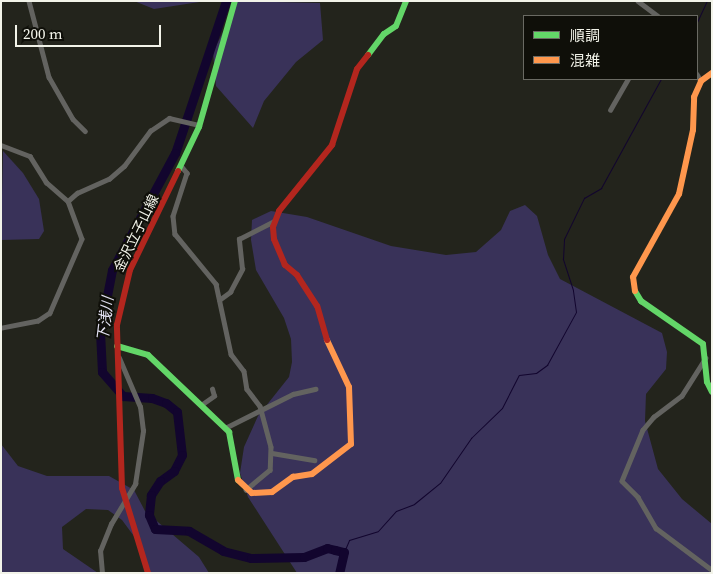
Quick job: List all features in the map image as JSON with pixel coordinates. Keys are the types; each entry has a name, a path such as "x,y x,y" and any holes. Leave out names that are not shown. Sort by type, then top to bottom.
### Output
{"street":[{"path":"29,1 49,77 73,119 85,130"},
{"name":"金沢立子山線","path":"148,573 125,504 117,381 117,346 122,300 130,270 182,167 199,125 235,1"},
{"path":"219,300 230,292 242,269 239,239 274,221 286,202 332,145 357,70 384,34 396,26 406,1"},
{"path":"638,1 657,15"},
{"path":"712,73 701,81 694,97 693,130 679,194 633,277 635,290 642,301 700,340 707,357 706,380 712,392"},
{"path":"698,76 701,81"},
{"path":"610,110 627,80"},
{"path":"68,201 77,193 109,179 124,166 150,131 171,117 199,125"},
{"path":"1,145 30,156 46,182 68,201 80,229 82,244 53,307 38,321 1,328"},
{"path":"182,167 188,173 173,216 175,234 211,276 219,300 231,354 244,370 247,389 261,410 272,453 270,470 246,490"},
{"path":"117,346 148,355 232,435 233,468 246,490 266,494 293,477 312,474 351,444 348,387 326,338 317,306 278,251 274,221"},
{"path":"102,573 98,564 100,551 111,524 125,504 135,484 143,431 137,399 117,355"},
{"path":"707,357 682,396 654,417 643,430 622,481 638,497 656,528 712,570"},
{"path":"201,405 214,396 212,389"},
{"path":"225,428 293,394 315,389"},
{"path":"272,453 314,460"}],"shaded area":[{"path":"134,1 206,1 154,9"},
{"path":"234,1 320,3 323,40 296,62 264,101 253,128 216,86 213,52 232,14"},
{"path":"3,151 23,173 39,199 44,231 39,239 1,240"},
{"path":"525,205 537,216 548,255 560,279 662,333 667,352 666,369 646,394 645,421 658,469 682,499 712,524 712,573 297,573 248,497 240,473 244,447 258,416 289,377 292,362 291,339 284,318 256,270 251,240 252,220 271,211 307,217 391,246 446,255 476,252 501,230 510,211"},
{"path":"1,444 18,466 47,476 109,476 134,490 145,511 199,557 209,573 149,573 136,539 122,520 108,510 86,509 62,527 63,549 98,573 1,573"}],"waterway":[{"name":"下浅川","path":"226,1 175,153 112,270 100,332 102,372 123,396 152,398 166,403 177,412 182,455 174,471 160,481 151,495 149,515 155,529 189,531 223,551 251,558 304,557 327,548 344,552 339,573"},
{"path":"698,20 707,1"},
{"path":"344,552 349,540 378,531 396,511 414,504 440,483 471,438 502,408 519,375 536,373 547,365 576,312 573,290 563,259 564,239 584,198 601,188 660,80"}],"traffic: fast":[{"path":"178,171 199,127 235,1"},
{"path":"368,55 384,34 396,26 406,1"},
{"path":"635,291 641,301 703,344 707,382 712,392"},
{"path":"117,346 148,355 229,432 238,480"}],"traffic: slow":[{"path":"635,291 633,277 679,194 693,130 694,97 701,81 712,73"},
{"path":"238,480 252,493 272,492 293,477 312,474 351,444 349,387 327,340"}],"traffic: jam":[{"path":"327,340 317,306 297,275 285,265 274,239 273,227 279,211 332,145 357,69 368,55"},
{"path":"148,573 122,488 117,325 130,270 178,171"}]}
